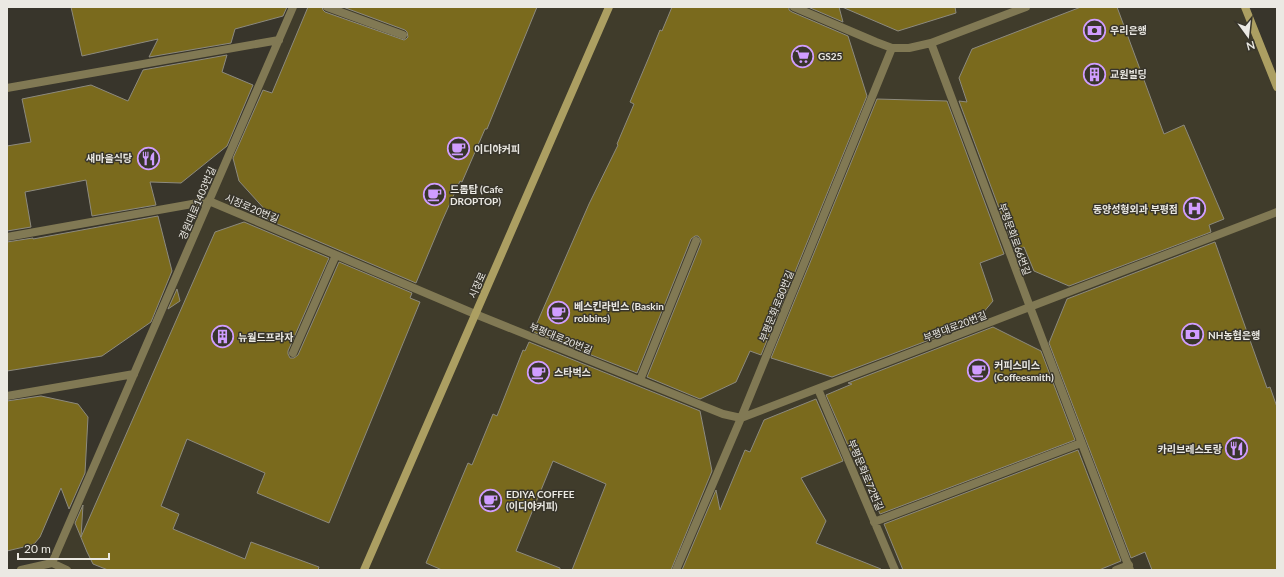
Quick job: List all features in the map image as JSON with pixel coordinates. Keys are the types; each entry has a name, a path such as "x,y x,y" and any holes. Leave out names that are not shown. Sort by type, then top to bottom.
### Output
{"street":[{"name":"시장로","path":"364,570 609,7"},
{"path":"1245,7 1277,87"}],"lane":[{"name":"경원대로1403번길","path":"52,563 293,7"},
{"path":"328,7 403,35"},
{"path":"794,7 892,48 909,48 931,43 1026,7"},
{"path":"7,88 279,40"},
{"name":"부평문화로66번길","path":"931,43 1129,568 1116,570"},
{"name":"부평문화로80번길","path":"676,570 741,418 892,48"},
{"name":"시장로20번길","path":"7,237 209,201 475,314"},
{"name":"부평대로20번길","path":"475,314 723,414 741,418 1277,212"},
{"path":"640,380 696,241"},
{"path":"293,353 336,255"},
{"path":"7,396 134,374"},
{"name":"부평문화로72번길","path":"818,389 894,570"},
{"path":"874,522 1081,443"},
{"path":"21,570 52,563 67,570"}],"shaded area":[{"path":"292,7 1245,7 1277,87 1277,570 21,570 52,563"}],"building":[{"path":"71,7 287,7 283,16 235,29 231,43 149,57 158,39 82,56"},
{"path":"308,7 322,7 325,12 404,40 408,37 405,30 343,7 537,7 487,129 485,129 462,182 460,181 416,283 259,216 268,213 239,181 233,158 263,90 272,93"},
{"path":"672,7 789,7 789,10 792,12 848,36 867,96 761,355 750,351 736,382 700,399 647,377 701,243 698,236 691,239 637,373 533,332 589,204 618,145 617,144 634,104 630,102 660,30 662,31"},
{"path":"808,7 839,7 843,22"},
{"path":"842,7 955,7 956,13 898,31"},
{"path":"1081,7 1117,7 1164,134 1184,125 1224,219 1209,225 1211,232 1069,286 1034,271 1024,247 1015,251 959,101 967,102 959,78 972,49"},
{"path":"227,55 222,72 253,85 227,146 181,183 150,182 156,205 92,216 86,180 25,192 31,227 7,231 7,146 31,142 22,99 91,85 128,101 143,70"},
{"path":"877,99 947,101 1004,254 980,263 993,301 977,320 979,321 832,377 771,358"},
{"path":"158,216 172,271 151,322 102,356 7,371 7,242 33,239"},
{"path":"244,222 329,258 288,351 290,358 294,358 298,355 339,262 412,293 410,298 420,302 329,523 257,493 265,473 187,439 161,506 179,514 173,529 245,559 251,542 319,567 318,570 108,570 93,564 87,552 75,523 83,505 81,537 215,232"},
{"path":"1215,242 1267,388 1270,387 1277,407 1277,570 1152,570 1145,552 1131,558 1049,343 1067,299"},
{"path":"177,289 180,301 168,309"},
{"path":"993,327 1041,351 1075,440 880,514 856,456 853,457 826,395 852,384 848,383"},
{"path":"529,342 700,411 712,471 671,570 572,570 606,484 553,461 516,551 560,568 560,570 442,570 426,563 468,463 472,465 493,414 497,416 523,350 525,351"},
{"path":"41,396 78,404 88,417 85,473 69,509 61,488 40,537 34,544 7,551 7,401"},
{"path":"816,399 843,461 801,478 826,521 816,543 881,570 682,570 716,490 720,510 745,450 750,452 764,420"},
{"path":"1078,450 1121,561 1099,570 903,570 884,524"}],"place":[{"name":"우리은행","path":"1095,30"},
{"name":"GS25","path":"802,56"},
{"name":"교원빌딩","path":"1095,74"},
{"name":"이디야커피","path":"458,149"},
{"name":"새마을식당","path":"148,158"},
{"name":"드롭탑 (Cafe DROPTOP)","path":"435,195"},
{"name":"동양성형외과 부평점","path":"1194,209"},
{"name":"베스킨라빈스 (Baskin robbins)","path":"559,312"},
{"name":"NH농협은행","path":"1193,335"},
{"name":"뉴월드프라자","path":"223,337"},
{"name":"커피스미스 (Coffeesmith)","path":"978,371"},
{"name":"스타벅스","path":"538,372"},
{"name":"카리브레스토랑","path":"1237,449"},
{"name":"EDIYA COFFEE (이디야커피)","path":"491,500"}]}
